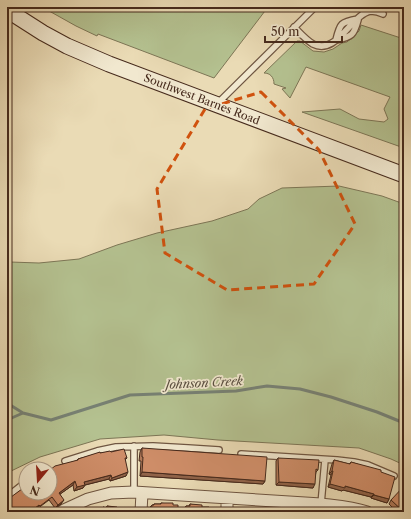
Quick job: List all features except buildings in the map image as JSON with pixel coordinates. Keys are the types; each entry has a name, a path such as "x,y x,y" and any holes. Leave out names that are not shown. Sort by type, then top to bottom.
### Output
{"main road":[{"name":"Southwest Barnes Road","path":"7,10 43,33 67,46 109,64 404,175"}],"street":[{"path":"138,492 141,512"},
{"path":"61,512 88,499 111,493 138,492 316,507 340,506 367,512"},
{"path":"226,512 227,499"}],"lane":[{"path":"216,105 315,7"},
{"path":"294,28 312,43 318,46 324,46 331,44 364,14 376,11 383,14"},
{"path":"134,446 138,492"},
{"path":"65,461 96,451 116,447 134,446 219,450"},
{"path":"241,454 354,462 368,465 394,476"},
{"path":"316,507 324,460"},
{"path":"7,497 18,488"}],"highlighted area":[{"path":"261,92 319,150 355,224 314,284 227,290 165,253 157,189 205,109"}],"green space":[{"path":"42,7 268,7 214,78 98,34 97,36"},
{"path":"361,25 404,39 404,148 302,112 340,109 359,119 384,122 388,119 384,109 390,97 306,67 290,98 282,89 286,88 274,84 271,76 264,73 297,41 300,41 313,51 324,52 347,42 359,31"},
{"path":"339,186 382,196 404,204 404,465 359,448 218,440 164,435 100,439 40,457 32,461 18,461 18,468 7,473 7,261 39,263 79,259 117,245 157,233 212,221 248,209 259,199 282,188"}],"waterway":[{"name":"Johnson Creek","path":"7,403 23,413 51,420 130,395 236,391 267,386 300,389 331,397 377,412 404,423"},
{"path":"7,420 23,413"}]}
